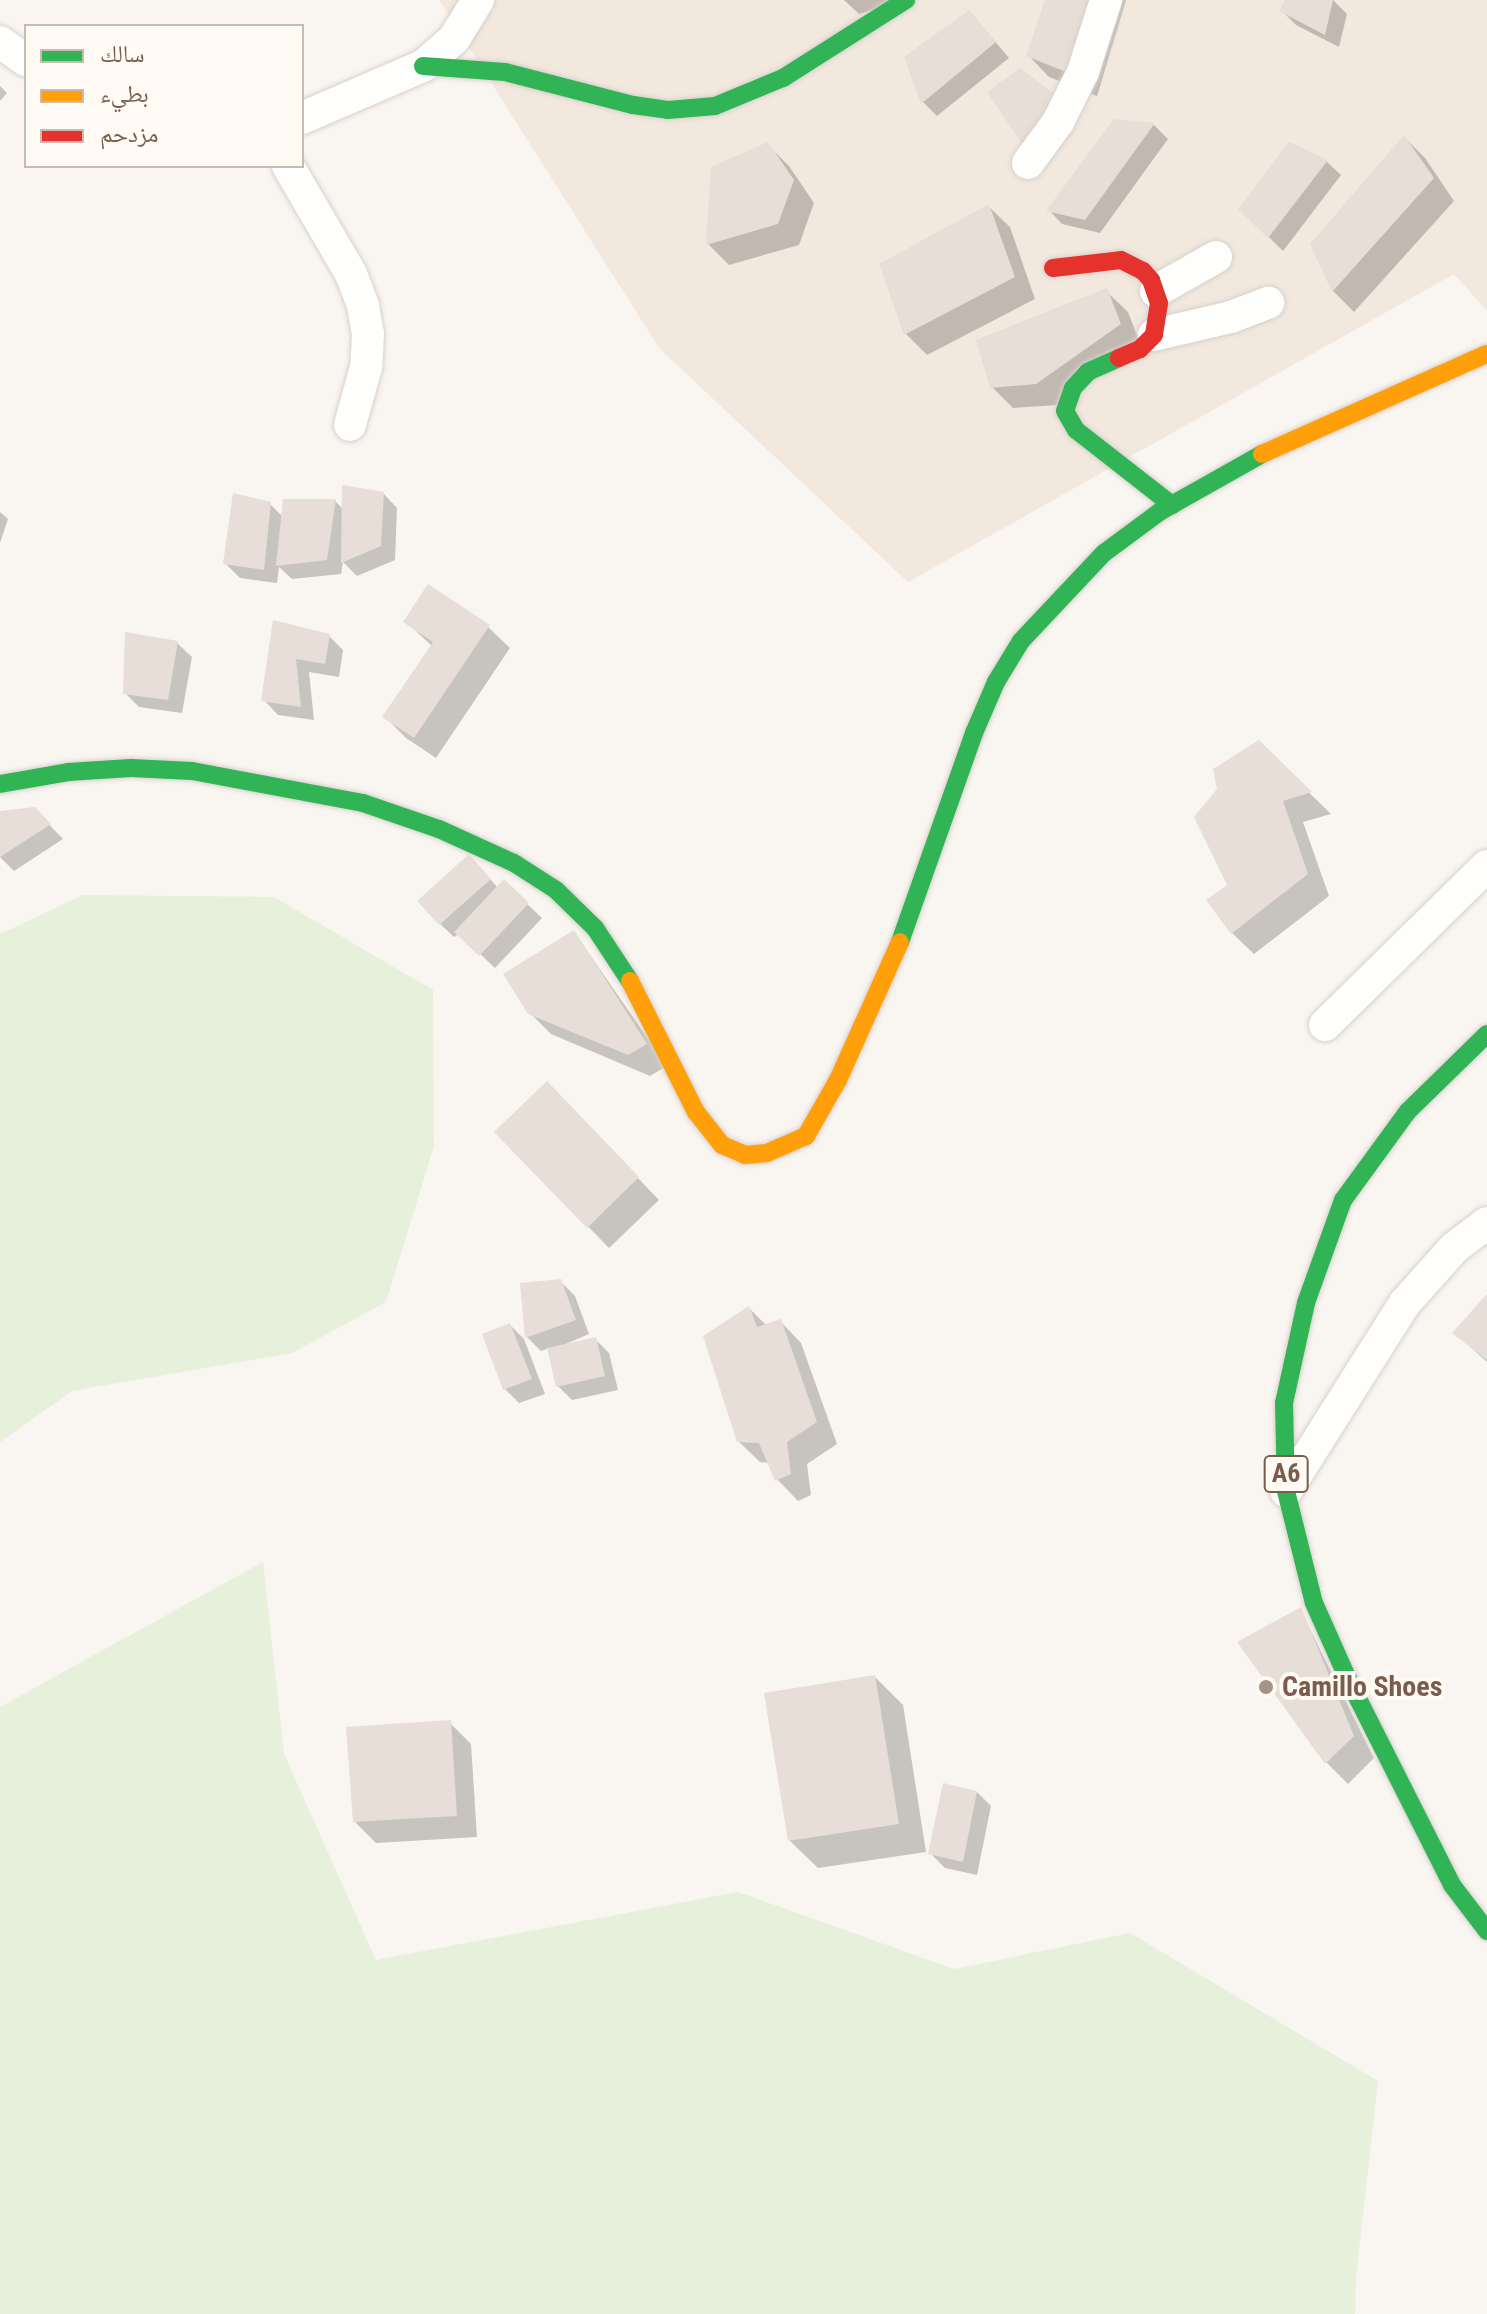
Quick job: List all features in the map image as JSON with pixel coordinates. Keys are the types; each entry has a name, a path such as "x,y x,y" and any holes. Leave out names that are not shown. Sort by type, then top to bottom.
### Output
{"main road":[{"path":"423,66 505,72 645,107 668,110 715,106 783,78 858,34 906,0"},
{"path":"1053,268 1121,260 1143,271 1156,291 1159,320 1154,335 1140,349 1088,372 1073,388 1065,411 1076,430 1172,505"},
{"path":"0,784 68,772 131,768 192,771 363,803 439,829 514,863 556,890 595,928 625,971 696,1112 722,1145 745,1155 767,1153 806,1136 838,1080 890,972 974,733 996,682 1021,641 1104,553 1172,505 1259,455 1487,354"},
{"name":"A6","path":"1487,1034 1408,1111 1343,1200 1320,1258 1293,1351 1284,1403 1286,1491 1299,1554 1314,1603 1346,1675 1452,1885 1487,1931"}],"street":[{"path":"304,117 423,66 454,39 478,0"},
{"path":"1028,163 1058,122 1083,72 1106,0"},
{"path":"0,42 24,59"},
{"path":"289,168 351,274 363,306 368,334 366,367 361,395 350,425"},
{"path":"1156,291 1216,257"},
{"path":"1154,335 1206,324 1268,303"},
{"path":"1325,1025 1487,866"},
{"path":"1286,1491 1405,1303 1454,1248 1487,1223"}],"shaded area":[{"path":"439,0 1487,0 1487,311 1454,274 908,582 659,348"}],"green space":[{"path":"83,895 274,897 433,990 434,1146 386,1302 292,1353 72,1391 0,1442 0,934"},
{"path":"263,1562 284,1754 376,1960 738,1892 954,1969 1130,1933 1378,2081 1356,2276 1355,2314 0,2314 0,1707"}],"building":[{"path":"1045,0 1098,0 1076,76 1026,56"},
{"path":"1285,0 1333,0 1325,35 1279,11"},
{"path":"969,10 996,42 921,104 904,57"},
{"path":"1020,68 1065,102 1025,148 987,92"},
{"path":"1114,119 1155,123 1085,220 1046,211"},
{"path":"1404,135 1434,178 1332,292 1310,244"},
{"path":"768,142 794,180 778,224 706,245 711,167"},
{"path":"1289,142 1328,160 1268,238 1238,209"},
{"path":"989,204 1015,277 904,335 879,264"},
{"path":"1107,288 1121,324 1036,384 990,388 976,340"},
{"path":"342,485 384,492 381,546 341,563"},
{"path":"233,493 271,502 264,570 223,564"},
{"path":"283,499 336,499 327,560 276,566"},
{"path":"428,584 490,625 414,738 382,717 433,642 403,622"},
{"path":"273,620 330,634 325,664 296,659 301,707 261,701"},
{"path":"125,632 178,641 168,700 123,694"},
{"path":"1259,740 1312,792 1283,801 1308,874 1231,934 1206,900 1227,885 1194,817 1217,789 1213,769"},
{"path":"35,807 51,824 0,857 0,811"},
{"path":"469,854 491,879 439,925 417,901"},
{"path":"504,879 529,903 479,956 454,932"},
{"path":"574,930 647,1044 628,1055 528,1014 503,974"},
{"path":"547,1081 639,1177 587,1228 494,1132"},
{"path":"561,1279 576,1320 525,1338 520,1283"},
{"path":"1487,1294 1487,1360 1452,1333"},
{"path":"749,1306 757,1327 781,1319 817,1422 787,1442 791,1474 775,1481 759,1443 737,1442 703,1336"},
{"path":"510,1323 532,1379 503,1390 482,1334"},
{"path":"596,1337 605,1376 556,1387 547,1348"},
{"path":"1301,1607 1354,1736 1325,1764 1237,1642"},
{"path":"875,1675 899,1824 788,1841 764,1693"},
{"path":"451,1720 457,1816 353,1822 346,1727"},
{"path":"943,1783 977,1791 963,1862 928,1854"}],"traffic: fast":[{"path":"423,66 505,72 633,105 668,110 715,106 783,78 906,0"},
{"path":"1119,358 1088,372 1073,388 1065,411 1076,430 1172,505"},
{"path":"900,942 974,733 996,682 1021,641 1104,553 1161,511 1262,454"},
{"path":"0,784 68,772 131,768 192,771 363,803 439,829 514,863 556,890 595,928 630,981"},
{"path":"1487,1034 1408,1111 1343,1200 1306,1303 1284,1403 1286,1491 1314,1603 1346,1675 1452,1885 1487,1931"}],"traffic: slow":[{"path":"1262,454 1487,354"},
{"path":"630,981 696,1112 722,1145 745,1155 767,1153 806,1136 838,1080 900,942"}],"traffic: jam":[{"path":"1053,268 1121,260 1143,271 1151,280 1159,303 1154,335 1140,349 1119,358"}],"place":[{"name":"Camillo Shoes","path":"1266,1687"}]}
